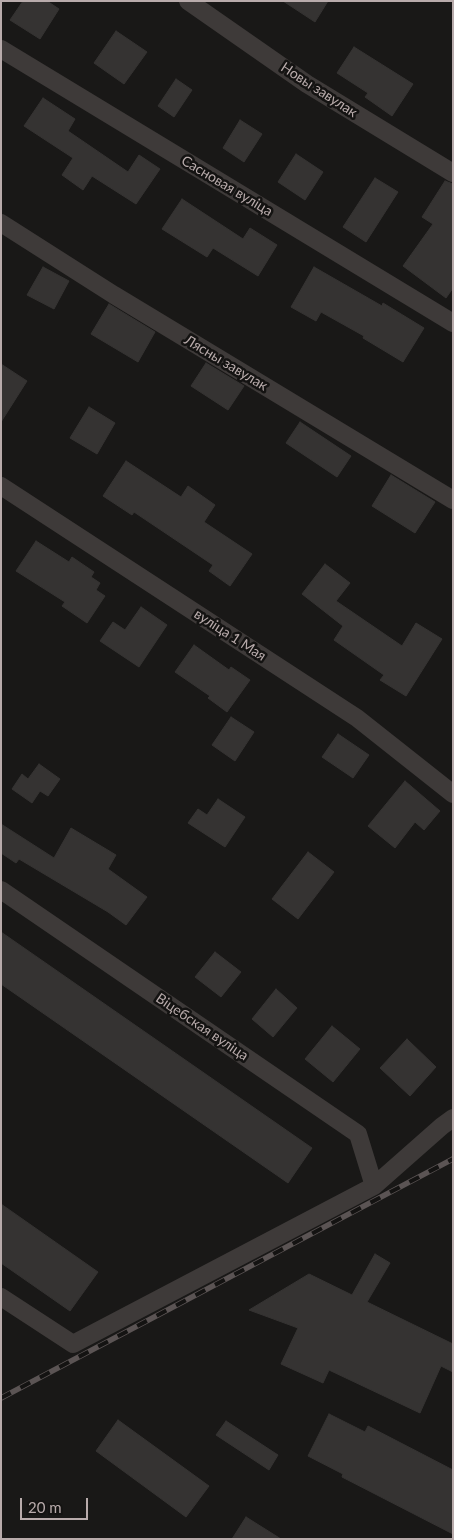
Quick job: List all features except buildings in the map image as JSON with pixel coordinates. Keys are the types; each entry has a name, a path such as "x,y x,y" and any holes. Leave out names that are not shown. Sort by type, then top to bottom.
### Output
{"street":[{"name":"Новы завулак","path":"188,1 308,84 453,173"},
{"name":"Сасновая вуліца","path":"1,49 453,323"},
{"name":"Лясны завулак","path":"1,223 114,295 453,500"},
{"name":"вуліца 1 Мая","path":"1,486 357,718 453,794"},
{"name":"Віцебская вуліца","path":"1,890 358,1134 374,1186"},
{"path":"1,1298 73,1344 374,1186 453,1118"}],"railway":[{"path":"1,1398 453,1159"}]}
